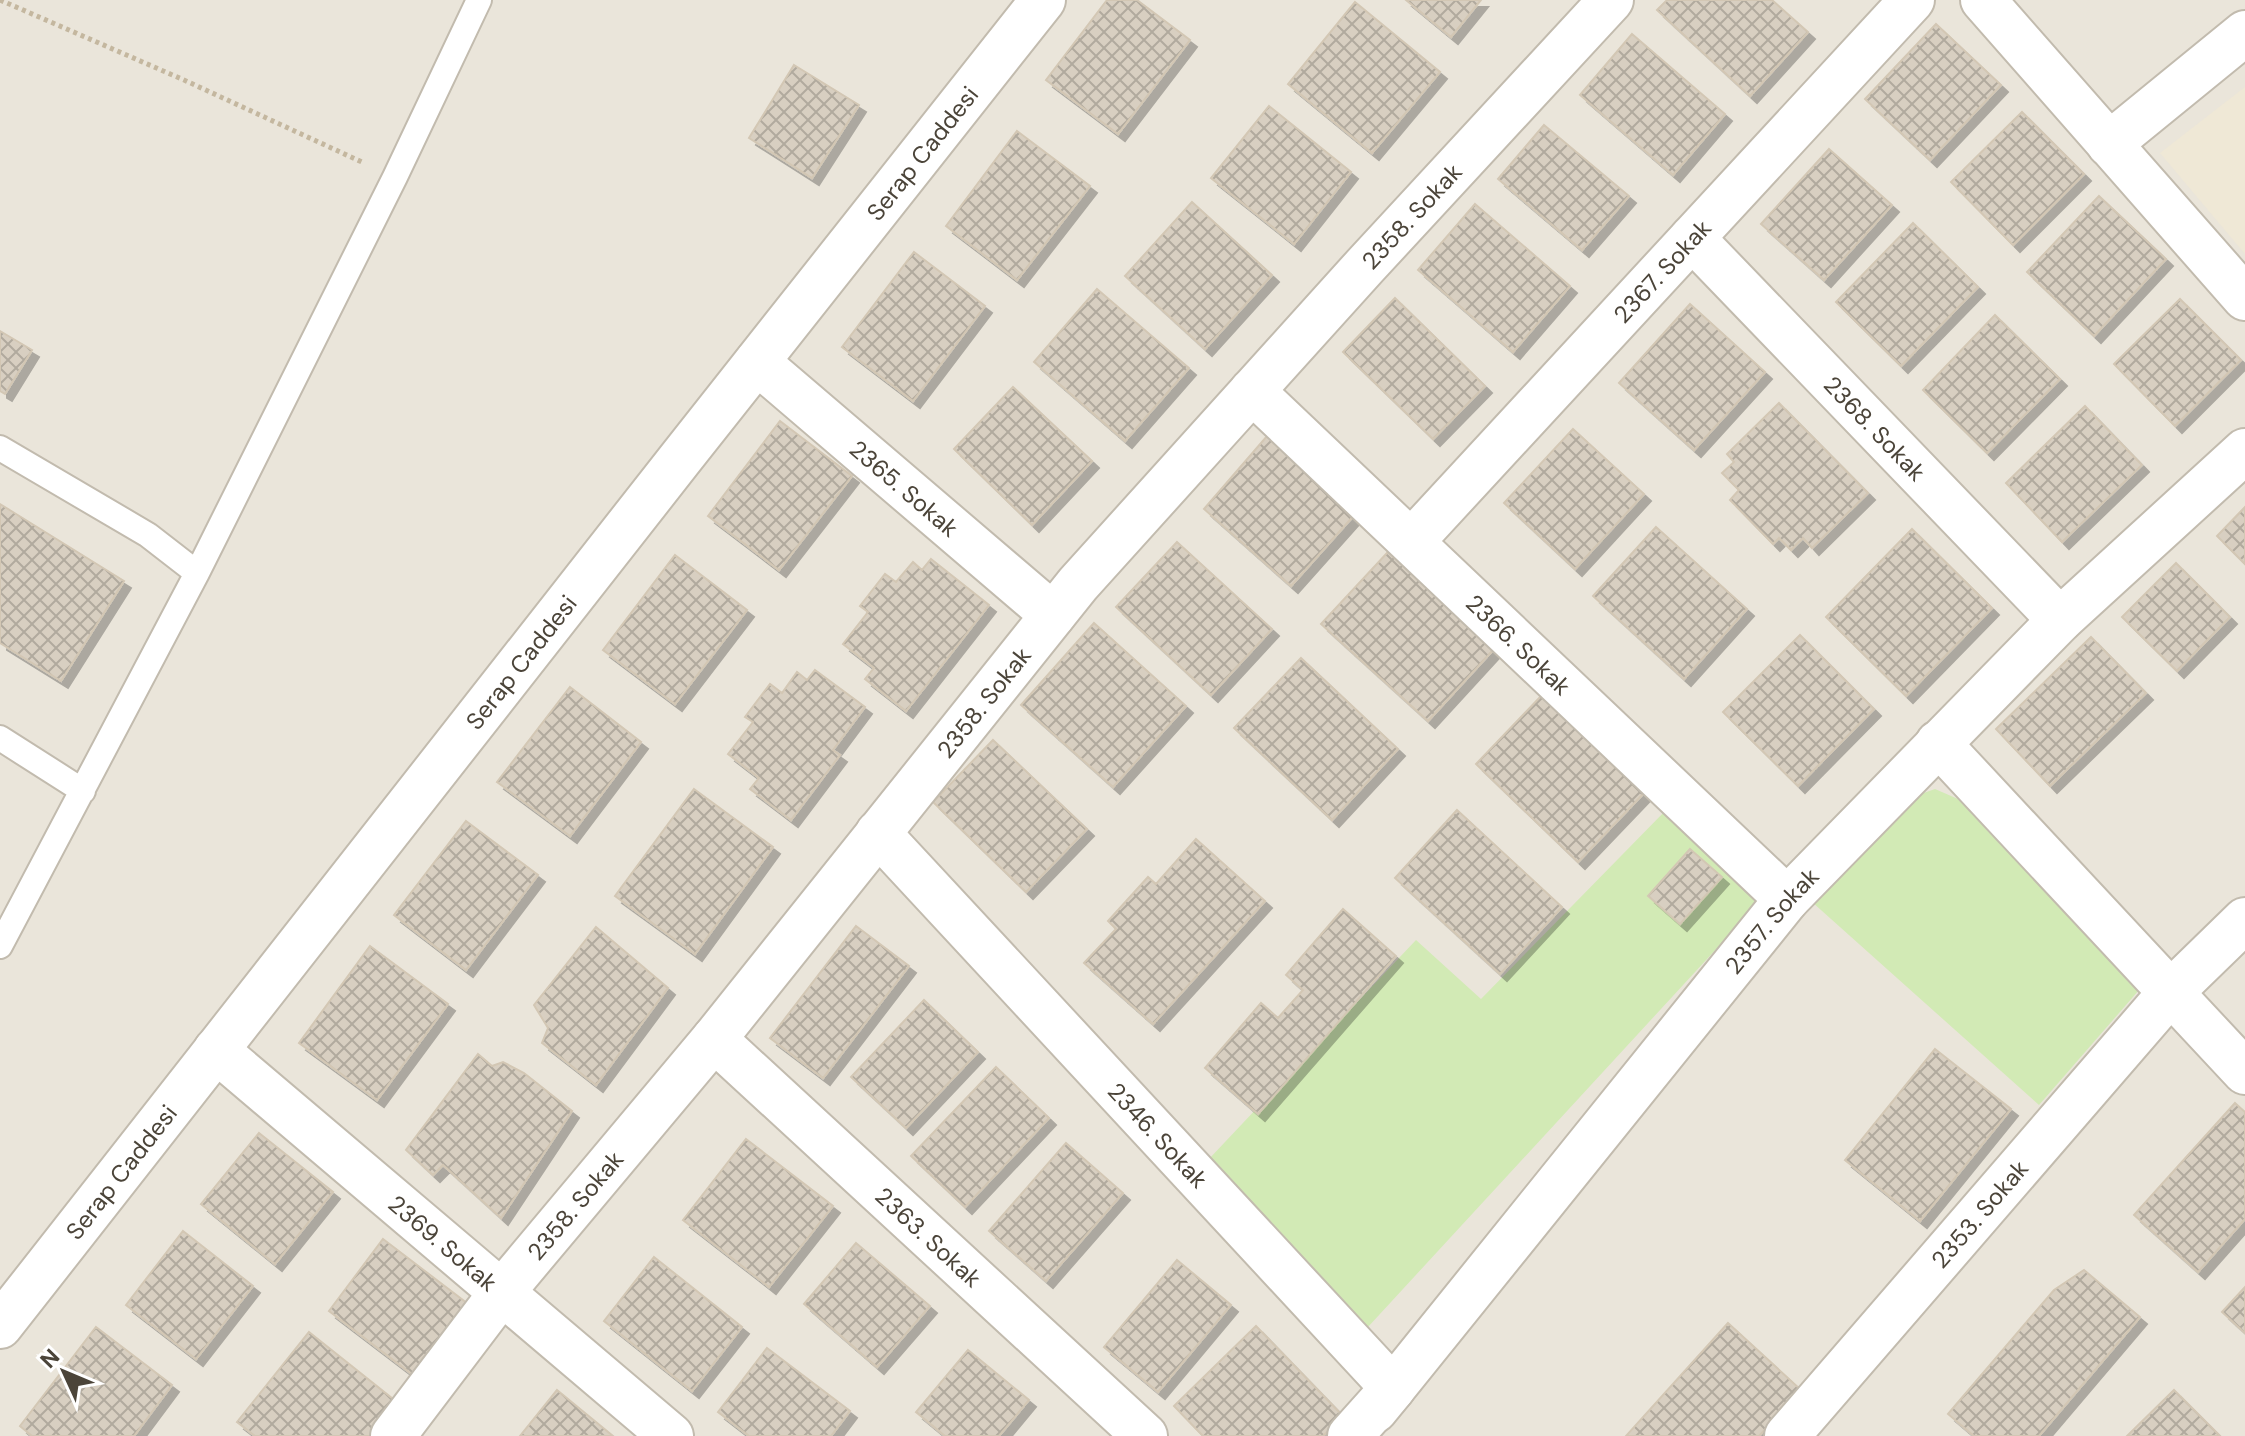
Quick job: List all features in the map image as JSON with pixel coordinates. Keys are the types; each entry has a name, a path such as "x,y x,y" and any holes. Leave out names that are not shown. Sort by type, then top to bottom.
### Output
{"street":[{"name":"Serap Caddesi","path":"0,1326 1043,0"},
{"name":"2358. Sokak","path":"393,1436 502,1292 714,1039 1078,584 1611,0"},
{"name":"2367. Sokak","path":"1412,541 1912,0"},
{"path":"1983,0 2245,298"},
{"path":"2109,144 2245,33"},
{"name":"2368. Sokak","path":"1692,238 2060,620"},
{"name":"2365. Sokak","path":"757,362 1053,615"},
{"name":"2366. Sokak","path":"1252,391 1787,899"},
{"name":"2357. Sokak","path":"1350,1436 1393,1388 1787,899 2060,620 2245,451"},
{"path":"1938,743 2245,1072"},
{"name":"2346. Sokak","path":"878,833 1393,1388"},
{"name":"2353. Sokak","path":"1787,1436 2171,992 2245,920"},
{"name":"2363. Sokak","path":"714,1039 1145,1436"},
{"name":"2369. Sokak","path":"216,1050 671,1436"},
{"path":"1381,1436 1364,1422 1393,1388"}],"lane":[{"path":"1,942 197,573 395,177 479,0"},
{"path":"0,448 148,535 197,573"},
{"path":"0,738 83,791"}],"path":[{"path":"0,0 395,177"}],"shaded area":[{"path":"0,0 2245,0 2245,1436 0,1436"},
{"path":"2245,87 2245,254 2160,153"}],"green space":[{"path":"1935,789 1958,799 2139,990 2039,1105 1812,902 1918,795"},
{"path":"1668,808 1766,895 1356,1340 1191,1178 1416,940 1481,999"}],"building":[{"path":"1107,0 1137,0 1190,40 1118,134 1046,80"},
{"path":"1406,0 1481,0 1451,37"},
{"path":"1667,0 1772,0 1808,32 1750,96 1657,10"},
{"path":"1355,2 1440,72 1372,153 1288,84"},
{"path":"1936,24 2001,85 1930,160 1865,99"},
{"path":"1632,34 1725,114 1673,175 1580,95"},
{"path":"794,65 859,105 812,178 749,138"},
{"path":"1269,106 1351,172 1294,244 1211,178"},
{"path":"2022,112 2084,174 2013,245 1951,182"},
{"path":"1544,125 1629,196 1582,250 1498,179"},
{"path":"1017,131 1090,186 1017,280 946,226"},
{"path":"1829,149 1892,205 1824,280 1761,224"},
{"path":"2099,196 2166,259 2094,336 2027,272"},
{"path":"1192,202 1272,275 1205,349 1125,276"},
{"path":"1475,204 1570,286 1513,352 1418,270"},
{"path":"1913,223 1978,287 1901,366 1836,302"},
{"path":"914,252 985,306 913,401 842,347"},
{"path":"1097,289 1189,368 1125,441 1034,362"},
{"path":"1395,298 1485,386 1433,439 1343,352"},
{"path":"2180,299 2241,360 2175,426 2114,364"},
{"path":"1690,304 1765,372 1694,450 1619,383"},
{"path":"1995,315 2060,379 1987,453 1923,390"},
{"path":"0,331 32,350 5,394 0,391"},
{"path":"1013,387 1092,461 1032,525 954,449"},
{"path":"1779,403 1868,493 1812,548 1803,538 1791,550 1779,538 1773,544 1730,500 1739,490 1722,473 1734,462 1727,454"},
{"path":"2085,406 2142,465 2062,542 2006,483"},
{"path":"780,421 852,476 779,570 708,516"},
{"path":"1573,429 1644,494 1575,569 1504,503"},
{"path":"1268,435 1357,512 1291,586 1204,509"},
{"path":"0,504 124,581 61,681 0,643"},
{"path":"2245,507 2245,564 2217,536"},
{"path":"1656,527 1747,609 1684,679 1593,596"},
{"path":"1912,529 1992,608 1906,696 1826,617"},
{"path":"1177,542 1272,629 1211,695 1116,607"},
{"path":"1388,552 1495,648 1428,721 1321,624"},
{"path":"675,555 747,610 675,704 603,650"},
{"path":"931,559 989,605 906,711 865,679 874,668 843,644 868,612 860,606 885,574 896,582 913,562 922,570"},
{"path":"2176,563 2230,617 2177,671 2122,617"},
{"path":"1094,623 1186,706 1113,787 1021,705"},
{"path":"1800,635 1874,709 1798,786 1723,712"},
{"path":"2091,637 2146,693 2050,786 1996,729"},
{"path":"1301,658 1398,749 1332,820 1234,728"},
{"path":"815,670 865,707 833,750 840,755 791,820 750,789 759,778 728,754 753,722 745,717 770,684 782,693 797,672 807,680"},
{"path":"570,687 641,742 570,836 497,782"},
{"path":"1544,693 1646,791 1578,862 1476,764"},
{"path":"993,740 1087,829 1026,892 933,802"},
{"path":"694,789 773,847 695,954 615,896"},
{"path":"1457,810 1562,907 1500,974 1395,878"},
{"path":"466,821 538,875 466,970 394,915"},
{"path":"1196,839 1265,901 1153,1024 1084,963 1116,929 1108,921 1148,877 1156,884"},
{"path":"1690,849 1722,877 1680,924 1648,896"},
{"path":"1343,909 1396,956 1258,1114 1205,1068 1261,1003 1278,1018 1303,990 1286,975"},
{"path":"856,926 909,966 823,1078 770,1038"},
{"path":"596,927 668,988 596,1085 542,1043 548,1028 534,1005"},
{"path":"370,946 448,1004 377,1100 299,1043"},
{"path":"924,1000 978,1052 906,1128 851,1077"},
{"path":"1935,1049 2011,1109 1920,1221 1845,1160"},
{"path":"478,1054 492,1066 503,1062 524,1073 572,1111 501,1218 443,1165 433,1175 406,1150"},
{"path":"996,1067 1049,1118 965,1207 911,1156"},
{"path":"2235,1103 2245,1112 2245,1219 2198,1272 2134,1215"},
{"path":"259,1133 333,1192 275,1264 201,1204"},
{"path":"746,1139 833,1206 769,1287 683,1220"},
{"path":"1066,1143 1123,1193 1046,1281 989,1231"},
{"path":"183,1231 253,1286 196,1359 126,1305"},
{"path":"383,1239 472,1307 417,1378 329,1311"},
{"path":"856,1243 930,1306 877,1367 804,1304"},
{"path":"654,1257 742,1327 692,1391 604,1321"},
{"path":"1177,1260 1231,1305 1158,1392 1104,1347"},
{"path":"2084,1270 2140,1317 2039,1436 1974,1436 1948,1414 2054,1290"},
{"path":"2245,1287 2245,1333 2222,1312"},
{"path":"1728,1323 1801,1390 1759,1436 1626,1436"},
{"path":"1256,1326 1343,1416 1323,1436 1203,1436 1174,1406"},
{"path":"96,1327 172,1385 134,1436 32,1436 20,1426"},
{"path":"309,1332 398,1403 371,1436 255,1436 237,1422"},
{"path":"767,1348 850,1411 831,1436 749,1436 718,1412"},
{"path":"968,1350 1029,1400 999,1436 945,1436 916,1412"},
{"path":"557,1390 613,1436 520,1436"},
{"path":"2174,1390 2220,1436 2127,1436"}]}
